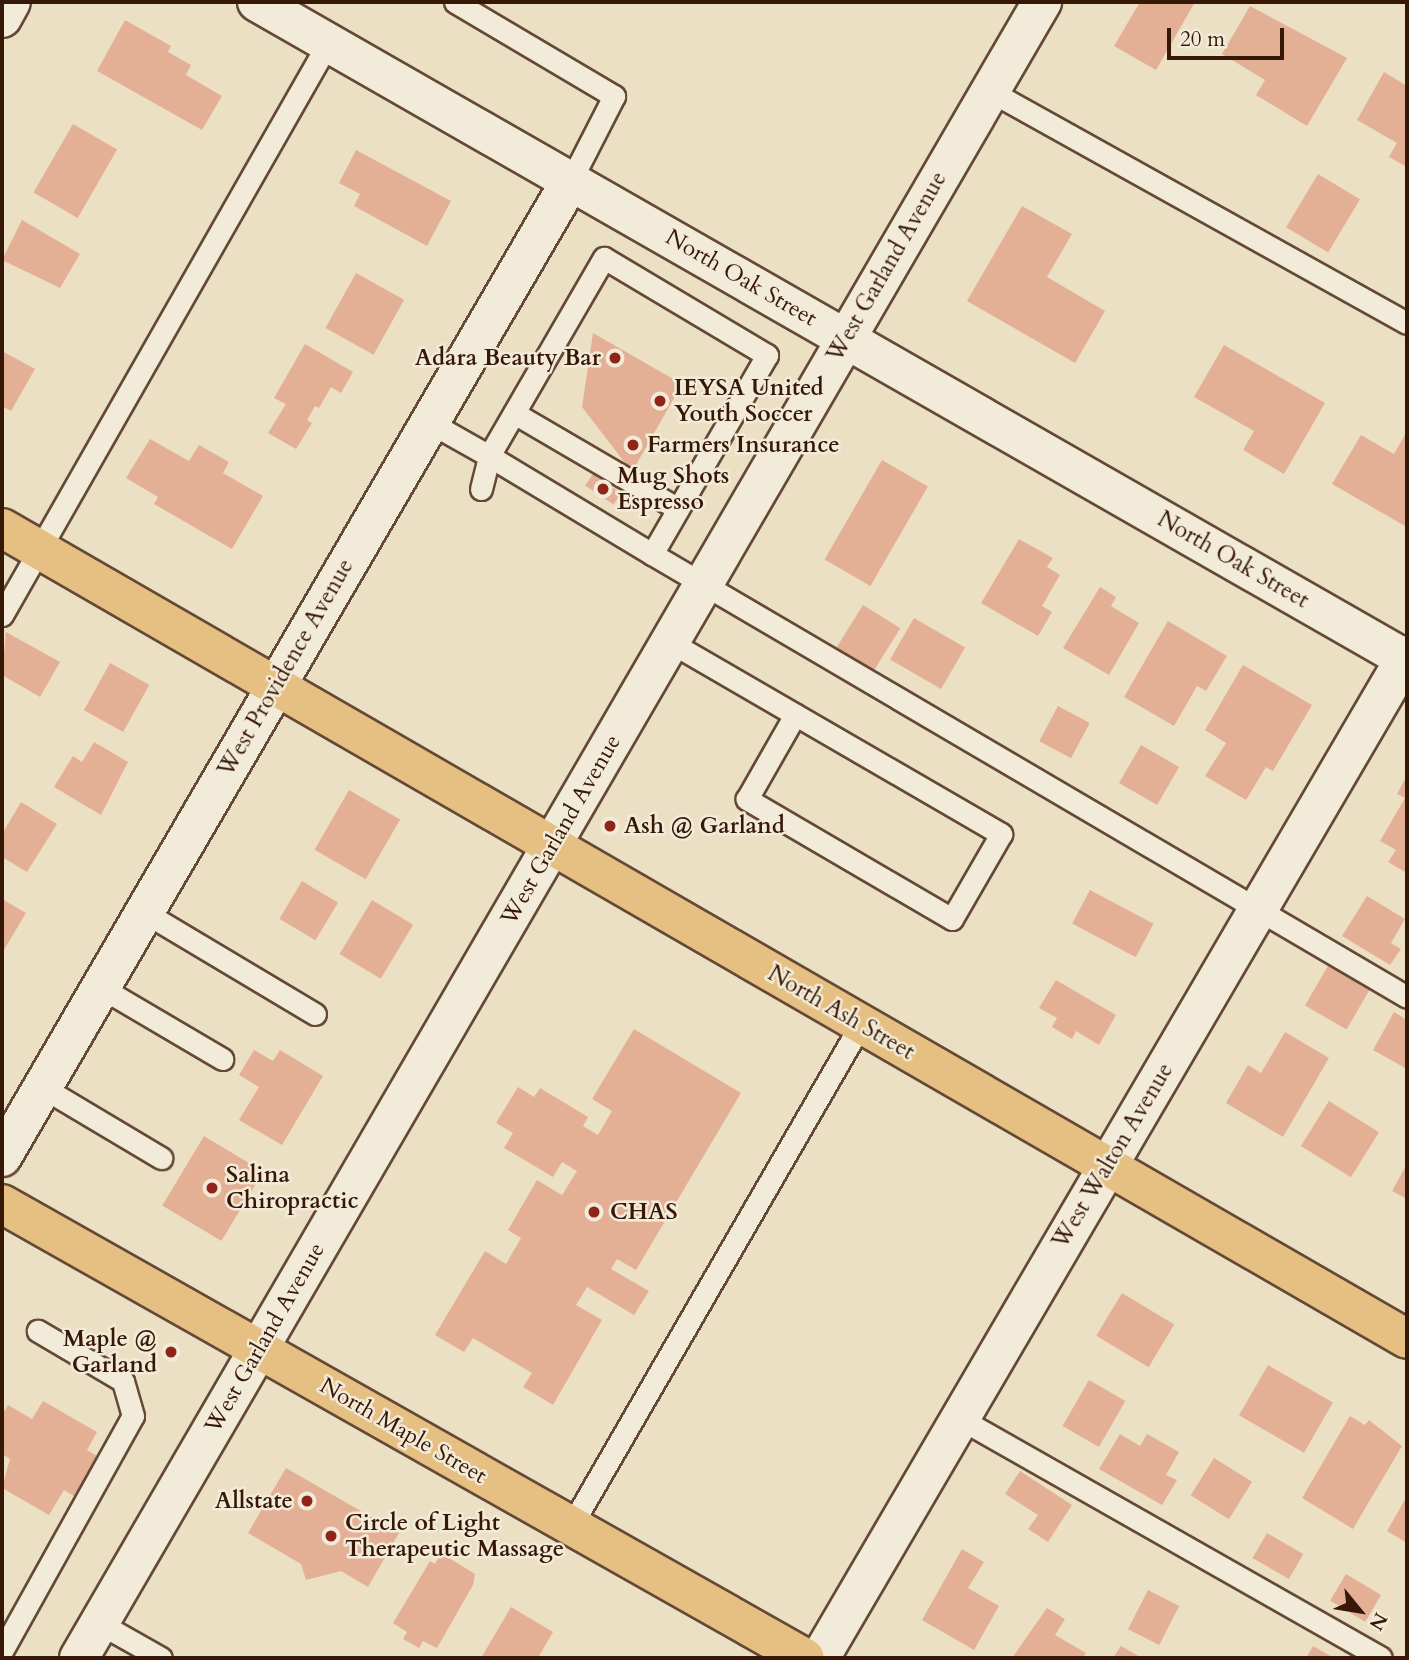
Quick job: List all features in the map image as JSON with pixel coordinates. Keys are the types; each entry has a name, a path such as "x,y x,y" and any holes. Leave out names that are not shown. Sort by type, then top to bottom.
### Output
{"main road":[{"name":"North Ash Street","path":"2,527 1407,1339"},
{"name":"North Maple Street","path":"2,1204 805,1658"}],"street":[{"path":"2,18 11,2"},
{"name":"North Oak Street","path":"257,2 1406,658"},
{"name":"West Garland Avenue","path":"79,1658 1042,2"},
{"name":"West Providence Avenue","path":"2,1157 571,180"},
{"name":"West Walton Avenue","path":"820,1658 1406,658"}],"lane":[{"path":"455,2 614,96 571,180"},
{"path":"2,615 328,43"},
{"path":"990,91 1407,323"},
{"path":"481,489 489,457 604,258 767,355 652,554"},
{"path":"514,413 678,509"},
{"path":"429,422 702,585 1407,997"},
{"path":"670,642 796,715 1001,834 952,919 747,799 796,715"},
{"path":"144,912 315,1014"},
{"path":"100,987 222,1059"},
{"path":"571,1526 861,1024"},
{"path":"42,1087 161,1158"},
{"path":"2,1651 133,1416 123,1381 38,1331"},
{"path":"959,1418 1381,1658"},
{"path":"99,1623 160,1658"}],"building":[{"path":"1140,2 1195,2 1156,70 1114,46"},
{"path":"1250,6 1347,58 1307,126 1256,95 1265,80 1222,54"},
{"path":"125,20 171,46 168,52 191,65 186,75 222,96 202,130 97,71"},
{"path":"1384,72 1407,86 1407,167 1389,157 1397,143 1357,120"},
{"path":"73,124 117,150 78,218 34,192"},
{"path":"356,150 451,201 427,246 354,206 360,194 339,183"},
{"path":"1318,174 1360,199 1328,252 1286,227"},
{"path":"1022,206 1072,234 1047,277 1105,311 1075,363 967,301"},
{"path":"22,220 80,254 60,288 2,260"},
{"path":"356,273 404,300 374,355 325,328"},
{"path":"593,333 682,384 632,472 582,407"},
{"path":"305,344 353,372 341,393 331,387 319,408 315,406 307,420 312,423 296,449 268,433 286,404 274,398"},
{"path":"1224,345 1325,403 1284,474 1243,450 1254,431 1194,397"},
{"path":"2,351 35,369 11,411 2,406"},
{"path":"1407,431 1405,526 1332,484 1361,435 1394,454"},
{"path":"150,439 189,461 199,445 229,462 223,473 263,496 232,549 154,504 158,497 126,478"},
{"path":"882,460 928,486 870,586 824,560"},
{"name":"Mug Shots Espresso","path":"593,474 621,493 613,505 585,486"},
{"path":"1019,539 1053,558 1047,567 1060,575 1042,606 1052,612 1038,636 981,603"},
{"path":"1100,587 1116,597 1111,606 1139,623 1109,675 1063,648"},
{"path":"863,605 900,628 874,671 837,647"},
{"path":"914,618 965,648 941,689 890,660"},
{"path":"1168,621 1227,656 1206,691 1197,686 1174,726 1124,697"},
{"path":"6,632 60,662 40,697 2,675"},
{"path":"110,663 149,685 123,732 84,710"},
{"path":"1243,665 1312,705 1273,771 1266,767 1246,800 1205,776 1226,743 1205,730"},
{"path":"1058,706 1090,723 1071,758 1039,741"},
{"path":"94,742 128,762 101,815 54,787 73,756 82,762"},
{"path":"1141,745 1179,767 1157,805 1119,783"},
{"path":"1407,775 1407,873 1388,862 1396,850 1380,841 1405,798 1397,794"},
{"path":"349,790 400,820 366,879 314,850"},
{"path":"21,802 57,824 27,872 2,857 2,834"},
{"path":"302,881 338,903 315,940 279,919"},
{"path":"1090,890 1154,924 1136,957 1072,924"},
{"path":"1367,896 1405,919 1391,943 1401,949 1390,965 1342,936"},
{"path":"2,899 26,913 2,953"},
{"path":"372,900 413,925 381,979 340,954"},
{"path":"1329,964 1371,988 1347,1030 1305,1006"},
{"path":"1056,980 1116,1015 1099,1045 1076,1031 1072,1039 1052,1027 1057,1018 1039,1008"},
{"path":"1394,1012 1407,1020 1407,1069 1373,1050"},
{"name":"CHAS","path":"634,1029 741,1093 636,1270 617,1259 611,1269 649,1291 634,1315 587,1287 576,1305 602,1320 553,1405 523,1387 532,1373 473,1338 464,1352 435,1335 485,1251 506,1264 521,1238 508,1230 537,1180 562,1195 577,1171 562,1162 553,1177 504,1148 513,1133 496,1123 518,1087 534,1097 540,1088 588,1117 583,1126 598,1135 612,1111 592,1099"},
{"path":"1285,1032 1329,1058 1283,1137 1226,1103 1248,1065 1261,1073"},
{"path":"254,1050 273,1061 280,1050 323,1076 282,1145 239,1120 259,1087 239,1075"},
{"path":"1329,1101 1379,1132 1351,1177 1301,1146"},
{"name":"Salina Chiropractic","path":"204,1136 263,1172 221,1241 162,1205"},
{"path":"1407,1164 1407,1199 1392,1191"},
{"path":"1122,1293 1174,1324 1149,1367 1096,1336"},
{"path":"1268,1365 1333,1402 1304,1453 1239,1415"},
{"path":"1089,1380 1125,1401 1099,1447 1062,1426"},
{"path":"43,1401 97,1432 87,1450 105,1461 82,1501 64,1490 49,1515 2,1488 10,1459 2,1454 2,1415 8,1405 32,1419"},
{"path":"1350,1416 1365,1425 1369,1420 1402,1446 1353,1529 1302,1498"},
{"path":"1120,1434 1140,1446 1147,1434 1179,1452 1166,1475 1177,1480 1162,1505 1099,1469"},
{"path":"1214,1458 1252,1482 1229,1519 1191,1495"},
{"path":"286,1468 399,1533 368,1587 341,1571 306,1580 301,1564 248,1533"},
{"path":"1020,1471 1072,1505 1048,1542 1028,1529 1038,1515 1005,1494"},
{"path":"1407,1496 1407,1543 1387,1531"},
{"path":"1267,1533 1303,1554 1289,1579 1252,1558"},
{"path":"962,1549 984,1562 968,1588 999,1606 974,1650 922,1620"},
{"path":"441,1553 475,1574 473,1585 437,1648 423,1641 419,1648 403,1639 407,1632 393,1623 430,1561 435,1564"},
{"path":"1346,1574 1381,1595 1365,1622 1330,1601"},
{"path":"1148,1590 1179,1606 1159,1645 1128,1629"},
{"path":"511,1607 553,1632 538,1658 481,1658"},
{"path":"1047,1608 1065,1619 1055,1635 1086,1653 1083,1658 1012,1658"},
{"path":"1121,1646 1142,1658 1113,1658"},
{"path":"1313,1646 1334,1658 1306,1658"}],"place":[{"name":"Adara Beauty Bar","path":"615,358"},
{"name":"IEYSA United Youth Soccer","path":"660,401"},
{"name":"Farmers Insurance","path":"633,445"},
{"name":"Mug Shots Espresso","path":"603,489"},
{"name":"Ash @ Garland","path":"610,826"},
{"name":"Salina Chiropractic","path":"212,1188"},
{"name":"CHAS","path":"594,1212"},
{"name":"Maple @ Garland","path":"171,1352"},
{"name":"Allstate","path":"307,1501"},
{"name":"Circle of Light Therapeutic Massage","path":"331,1536"}]}
